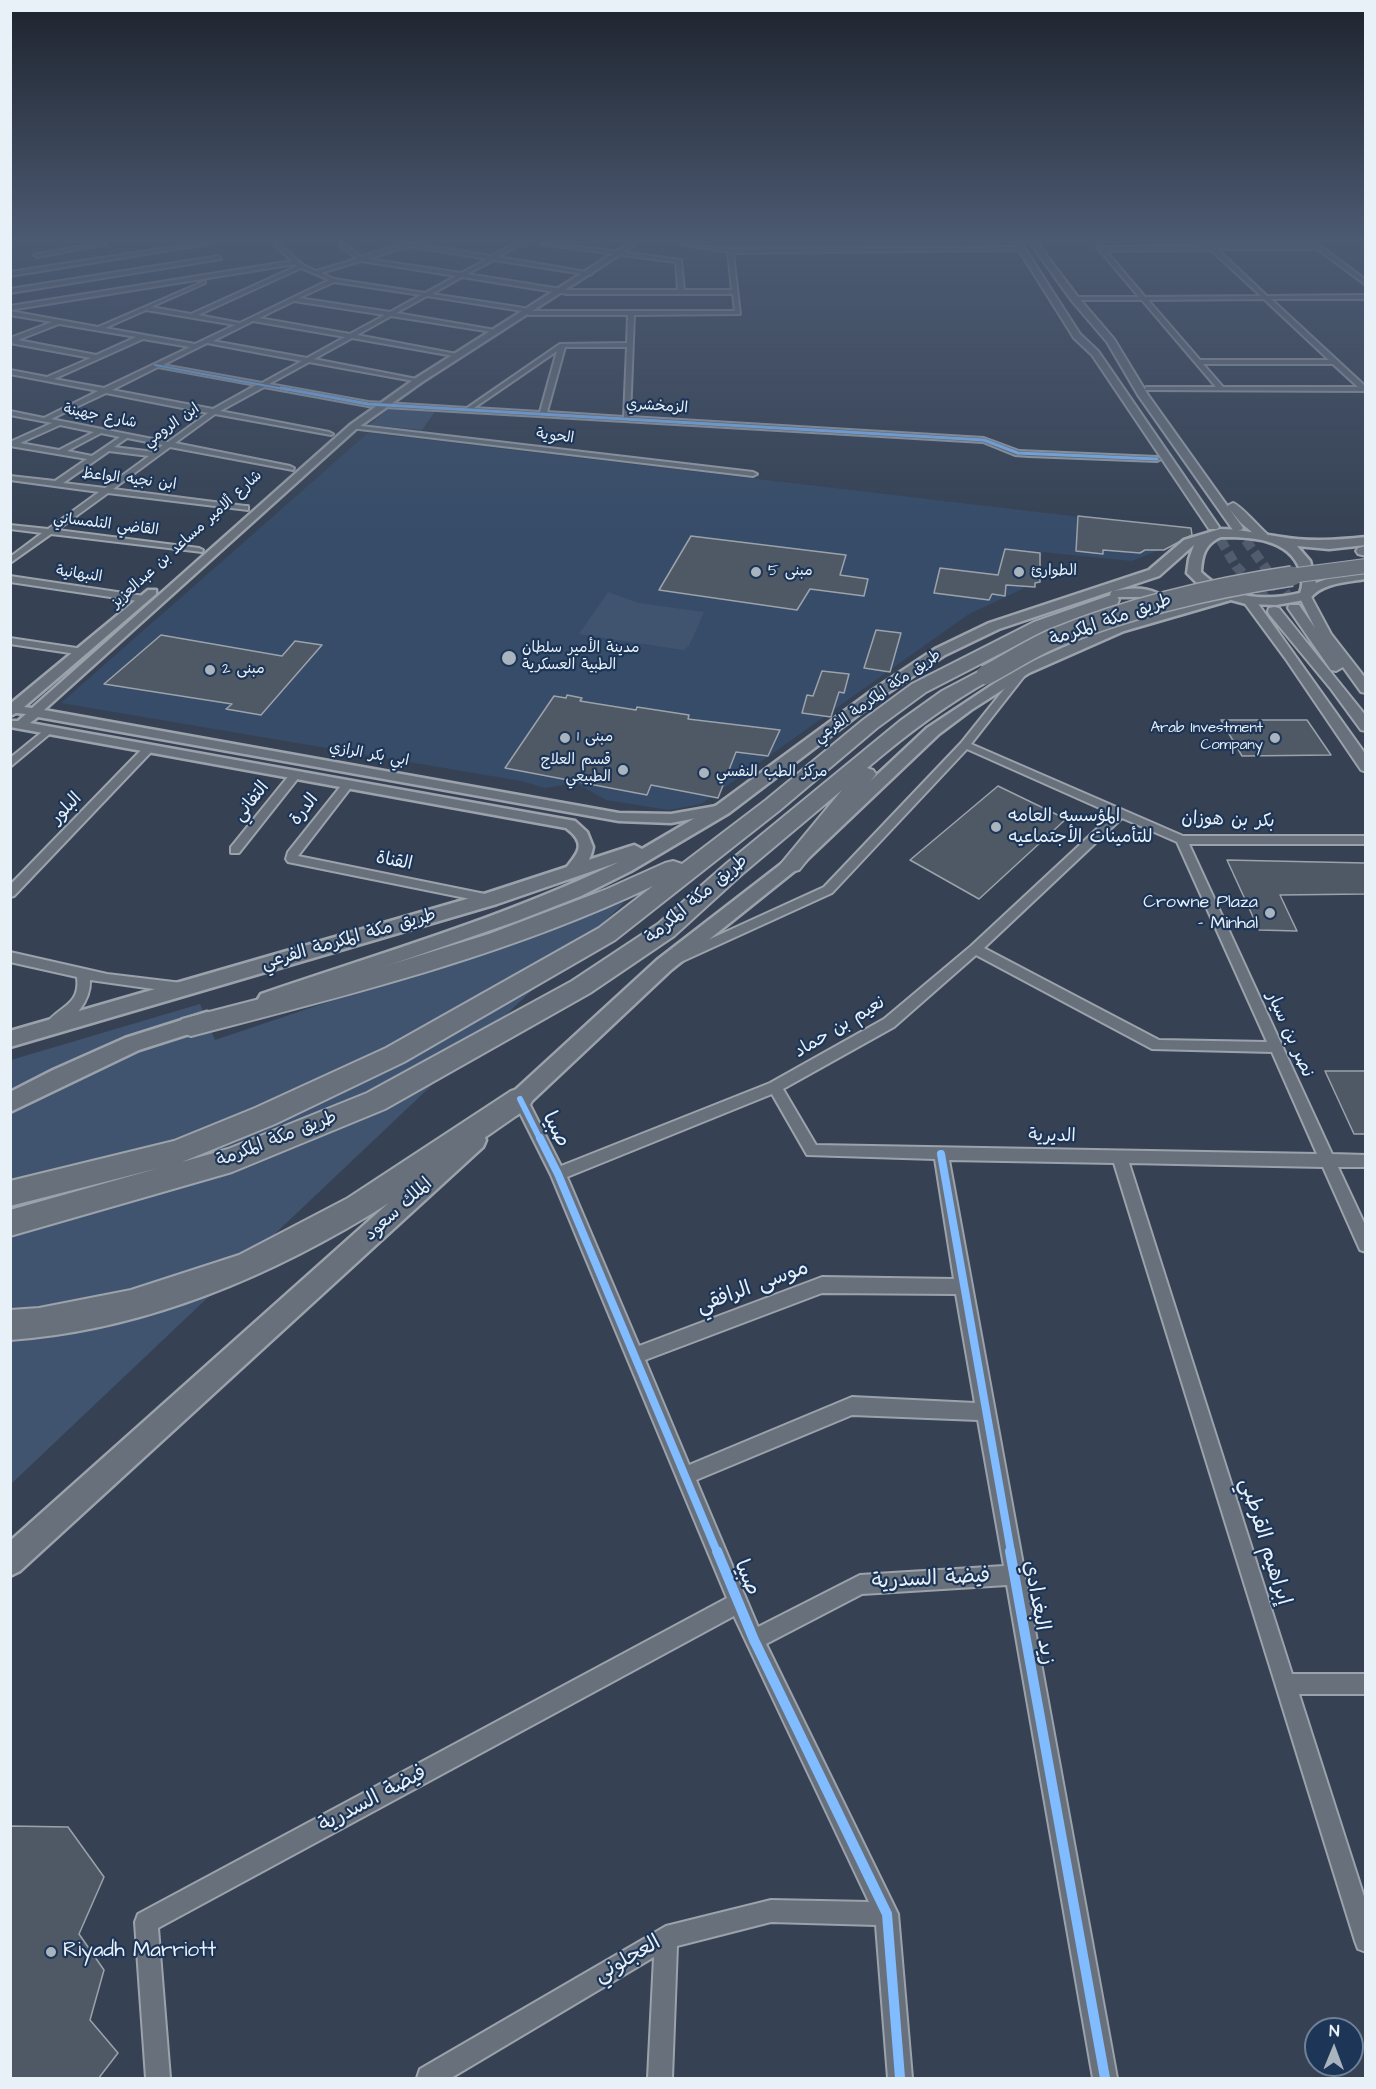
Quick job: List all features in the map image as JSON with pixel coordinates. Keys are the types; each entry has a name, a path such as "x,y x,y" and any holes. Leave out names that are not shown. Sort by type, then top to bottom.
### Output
{"highway":[{"name":"طريق مكة المكرمة","path":"1182,581 1229,570 1365,552"},
{"name":"طريق مكة المكرمة","path":"10,1223 232,1160 376,1101 581,987 666,930 734,869 907,725 950,695 1053,639 1136,610 1365,552"},
{"name":"طريق مكة المكرمة","path":"10,1194 177,1152 265,1116 395,1055 607,934 870,724 919,688 1040,626 1111,600 1161,585"},
{"path":"791,865 907,725"},
{"path":"191,1026 378,978 515,934 616,897 722,844"},
{"path":"10,1325 39,1323 130,1305 247,1266 358,1207 520,1099"}],"main road":[{"path":"1079,341 1083,351 1157,459 1206,536"},
{"path":"1083,341 1095,353 1123,391 1206,536"},
{"path":"1111,341 1245,521 1263,536"},
{"path":"1111,341 1143,395 1237,528"},
{"path":"1206,536 1235,533 1365,552"},
{"path":"1206,536 1195,558 1194,573 1212,588 1232,596 1270,602 1290,601 1338,579 1365,575"},
{"name":"طريق مكة المكرمة الفرعي","path":"10,1039 490,899 685,832 723,809 878,693 940,652 994,626 1154,573 1190,543 1206,536"},
{"path":"1277,540 1297,553 1305,562 1307,593 1325,635 1364,686"},
{"path":"1067,601 1147,592 1160,597 1166,607 1148,620"},
{"path":"791,865 933,731 1024,670 1119,628 1232,596"},
{"path":"1249,600 1365,766"},
{"path":"1294,608 1365,708"},
{"path":"1274,611 1336,686 1365,728"},
{"path":"10,1103 132,1044 191,1026 563,895 625,867 685,832"},
{"name":"الملك سعود","path":"10,1561 520,1099 664,965 791,865"}],"street":[{"path":"19,341 98,357"},
{"path":"48,380 132,341"},
{"path":"168,341 194,346"},
{"path":"44,420 204,341"},
{"path":"208,341 419,380"},
{"name":"ابن الرومي","path":"10,561 166,444 213,412 343,341"},
{"path":"384,341 459,355"},
{"path":"294,465 329,434 363,410 384,404 481,341"},
{"path":"627,418 629,341"},
{"path":"1181,341 1221,389"},
{"path":"1312,341 1365,391"},
{"path":"470,408 562,345 629,345"},
{"path":"543,413 562,345"},
{"path":"1198,362 1334,362"},
{"name":"الزمخشري","path":"155,365 368,404 470,408 984,440 1018,453 1157,459"},
{"path":"10,372 329,434"},
{"path":"1148,392 1221,389 1365,391"},
{"path":"1148,392 1365,391"},
{"name":"شارع ألامير مساعد بن عبدالعزيز","path":"16,724 35,712 353,427 384,404"},
{"name":"شارع جهينة","path":"10,413 166,444 294,465"},
{"path":"13,444 58,423"},
{"name":"الحوية","path":"353,427 753,474"},
{"path":"60,452 100,431"},
{"path":"56,484 126,436"},
{"path":"13,444 93,458"},
{"path":"110,449 153,454"},
{"name":"ابن نجيه الواعظ","path":"10,478 106,490 241,512"},
{"name":"شارع ألامير مساعد بن عبدالعزيز","path":"241,512 261,495 275,496"},
{"name":"القاضي التلمساني","path":"10,527 203,546"},
{"name":"شارع ألامير مساعد بن عبدالعزيز","path":"190,558 203,546"},
{"name":"النبهانية","path":"10,579 144,598"},
{"name":"شارع ألامير مساعد بن عبدالعزيز","path":"12,710 158,586"},
{"path":"10,641 83,652"},
{"path":"664,965 828,890 965,745 1024,670"},
{"name":"ابي بكر الرازي","path":"12,710 35,712 619,817 665,819 695,816 723,809"},
{"name":"ابي بكر الرازي","path":"16,724 570,824 585,837 586,849 581,861 570,872"},
{"path":"10,764 48,730"},
{"name":"بكر بن هوزان","path":"965,745 1182,840 1365,840"},
{"name":"البلور","path":"10,893 149,748"},
{"name":"التفاني","path":"235,850 295,774"},
{"name":"الدرة","path":"291,858 348,784"},
{"name":"نعيم بن حماد","path":"558,1174 775,1087 889,1023 975,949 1120,813"},
{"name":"نصر بن سيار","path":"1182,840 1365,1245"},
{"name":"القناة","path":"291,858 490,899"},
{"path":"975,949 1157,1045 1274,1047"},
{"path":"10,957 132,983 184,988"},
{"path":"39,1031 61,1019 77,1004 85,988 83,974"},
{"name":"الديرية","path":"775,1087 812,1151 1365,1161"},
{"name":"صبيا","path":"520,1099 558,1174 754,1640 887,1914 900,2079"},
{"name":"زيد البغدادي","path":"941,1154 1105,2079"},
{"name":"إبراهيم القرطبي","path":"1120,1157 1365,1941"},
{"name":"موسى الرافقي","path":"635,1356 822,1285 963,1287"},
{"path":"685,1476 852,1406 985,1412"},
{"name":"فيضة السدرية","path":"754,1640 860,1584 1015,1575"},
{"name":"فيضة السدرية","path":"158,2079 146,1922 738,1603"},
{"path":"1285,1684 1365,1684"},
{"name":"العجلوني","path":"429,2079 666,1937 771,1911 887,1914"},
{"path":"660,2079 666,1937"}],"shaded area":[{"path":"391,407 436,410 422,430 369,425"},
{"name":"مدينة الأمير سلطان الطبية العسكرية","path":"368,433 1139,524 1167,547 1132,561 1042,552 1035,583 969,614 701,804 669,810 606,800 576,783 545,788 521,781 61,703"},
{"path":"608,592 639,603 704,612 689,646 683,650 579,634"},
{"path":"625,902 11,1484 11,1060 200,1004 215,1040"}],"building":[{"path":"1078,516 1191,528 1192,535 1164,550 1145,550 1140,553 1103,550 1103,554 1076,551"},
{"name":"مبنى 5","path":"691,536 846,555 840,575 868,579 864,596 810,589 797,610 659,590"},
{"name":"الطوارئ","path":"1005,549 1040,553 1040,582 1035,583 1035,587 1006,585 1005,596 992,594 989,600 934,593 940,568 998,575"},
{"path":"876,630 901,633 890,672 864,668"},
{"name":"مبنى 2","path":"161,635 282,656 295,641 322,645 261,715 226,709 232,704 104,684"},
{"path":"822,671 849,674 844,693 839,692 831,717 802,713 807,695 813,696"},
{"path":"567,695 582,698 580,701 689,715 688,719 780,730 768,756 736,752 718,798 651,785 647,795 505,768 554,696 566,698"},
{"name":"Arab Investment Company","path":"1221,720 1307,720 1331,755 1242,756"},
{"path":"998,786 1066,819 979,899 910,860"},
{"name":"Crowne Plaza - Minhal","path":"1227,860 1365,863 1365,894 1280,895 1297,931 1259,930"},
{"path":"1325,1071 1365,1071 1365,1134 1354,1134"},
{"name":"Riyadh Marriott","path":"10,1826 68,1827 104,1877 79,1934 104,1970 90,2020 118,2053 98,2079 10,2079"}],"tunnel":[{"path":"1213,527 1236,566 1246,577"},
{"path":"1237,528 1272,577"},
{"path":"1244,576 1274,611"},
{"path":"1271,576 1294,608"}],"cycle path":[{"path":"155,365 368,404 984,440 1018,453 1157,459"},
{"path":"520,1099 558,1174 754,1640 887,1914 900,2078"},
{"path":"941,1154 1105,2078"}],"place":[{"name":"مبنى 5","path":"756,572"},
{"name":"الطوارئ","path":"1019,572"},
{"name":"مدينة الأمير سلطان الطبية العسكرية","path":"509,658"},
{"name":"مبنى 2","path":"210,670"},
{"name":"مبنى 1","path":"565,738"},
{"name":"Arab Investment Company","path":"1275,738"},
{"name":"قسم العلاج الطبيعي","path":"623,770"},
{"name":"مركز الطب النفسي","path":"704,773"},
{"name":"المؤسسه العامه للتأمينات الأجتماعيه","path":"996,827"},
{"name":"Crowne Plaza - Minhal","path":"1270,913"},
{"name":"Riyadh Marriott","path":"51,1952"}]}
